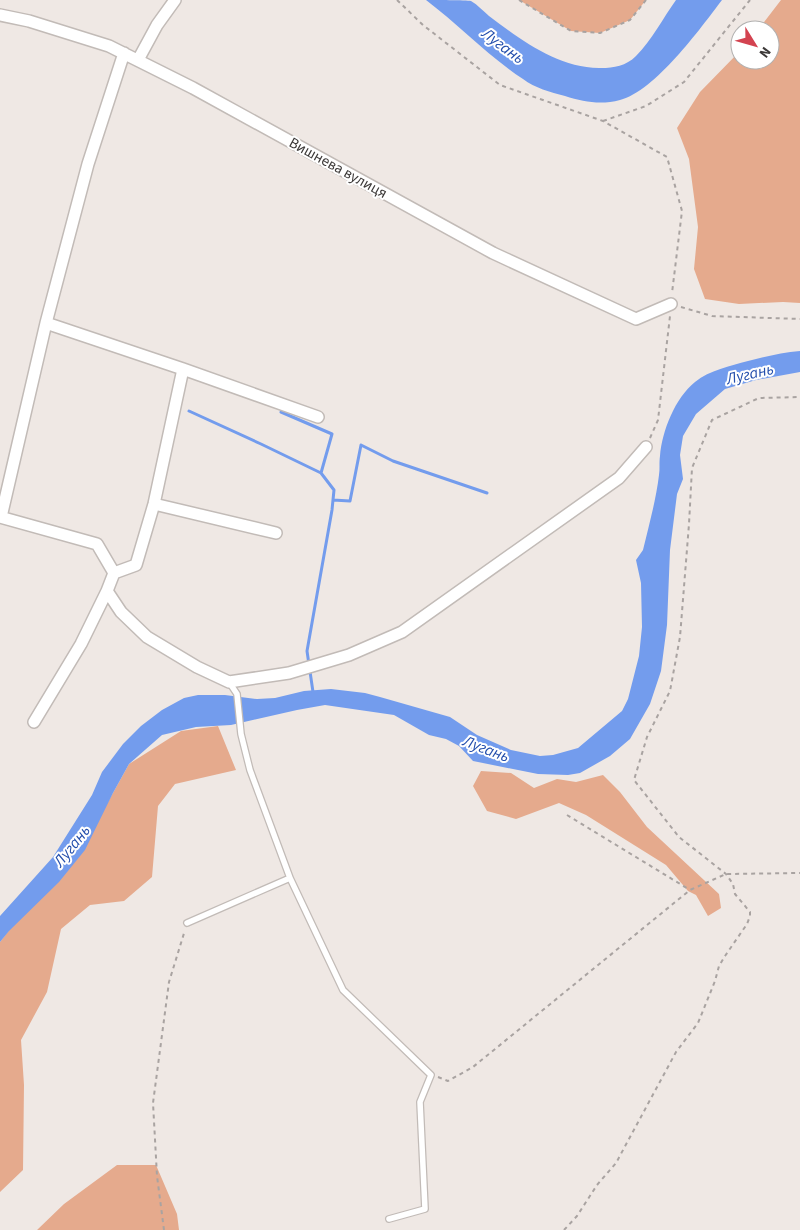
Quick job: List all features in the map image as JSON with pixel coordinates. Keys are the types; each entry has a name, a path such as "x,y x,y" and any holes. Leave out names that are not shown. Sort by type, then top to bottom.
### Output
{"street":[{"path":"138,60 158,25 176,0"},
{"name":"Вишнева вулиця","path":"0,15 29,21 109,46 202,93 492,253 636,319 671,304"},
{"path":"114,573 97,544 0,517 46,323 88,164 124,54"},
{"path":"46,323 318,417"},
{"path":"34,722 81,644 114,573 136,564 154,504 183,369"},
{"path":"107,591 121,612 147,637 197,667 229,682 289,673 349,655 402,632 619,478 646,447"},
{"path":"154,504 276,533"}],"lane":[{"path":"229,682 238,694 241,734 250,770 290,878 343,990 431,1075 420,1102 425,1209 389,1219"},
{"path":"187,923 290,878"}],"path":[{"path":"397,0 423,25 500,85 603,121 666,157 682,211 658,420 646,447"},
{"path":"519,0 571,31 600,33 630,20 646,0"},
{"path":"603,121 646,106 684,82 750,0"},
{"path":"671,304 712,316 800,319"},
{"path":"564,1230 577,1216 597,1184 616,1163 676,1052 698,1022 722,961 747,924 750,916 750,912 736,894 733,884 726,874 679,837 634,780 647,736 670,691 680,637 692,468 712,420 759,398 800,397"},
{"path":"567,815 690,890"},
{"path":"431,1075 448,1081 472,1067 690,890 726,874 800,873"},
{"path":"164,1230 157,1176 153,1103 169,982 187,923"}],"shaded area":[{"path":"519,0 646,0 630,20 600,33 571,31"},
{"path":"781,0 800,0 800,303 739,304 705,299 694,269 698,227 689,159 677,128 700,92 730,61 730,70 780,70 780,20 766,20"},
{"path":"218,726 236,770 175,784 158,806 152,877 124,901 90,905 61,929 47,992 21,1040 24,1085 23,1170 0,1192 0,942 108,802 129,764 181,731"},
{"path":"481,771 511,773 534,788 557,779 576,782 603,775 620,792 647,827 719,894 721,908 708,916 696,895 688,891 666,865 586,815 559,803 516,819 487,811 473,786"},
{"path":"117,1165 156,1165 177,1214 179,1230 37,1230 64,1204"}],"water":[{"name":"Лугань","path":"426,0 471,1 514,34 541,51 570,64 585,67 611,68 628,62 642,50 676,0 722,0 676,58 648,85 620,100 599,103 554,93 528,82 510,70"},
{"name":"Лугань","path":"800,351 800,372 756,380 725,389 696,414 683,436 680,455 683,479 677,494 670,550 667,625 661,671 650,704 630,739 610,756 580,773 568,775 538,774 473,761 459,746 446,739 429,735 394,715 325,705 231,725 196,727 162,735 129,764 85,850 59,882 0,942 0,916 53,857 92,795 102,772 123,744 141,726 162,710 184,698 198,695 225,695 257,699 275,698 304,691 331,689 365,693 450,717 477,735 511,750 540,756 553,755 578,748 622,711 628,699 639,656 642,627 641,583 636,560 643,550 656,494 661,446 671,416 681,397 695,382 714,371 767,356"}],"waterway":[{"path":"189,411 321,473 334,490 307,651 313,692"},
{"path":"281,412 332,434 321,473"},
{"path":"333,500 350,501 361,445 393,461 487,493"}]}
